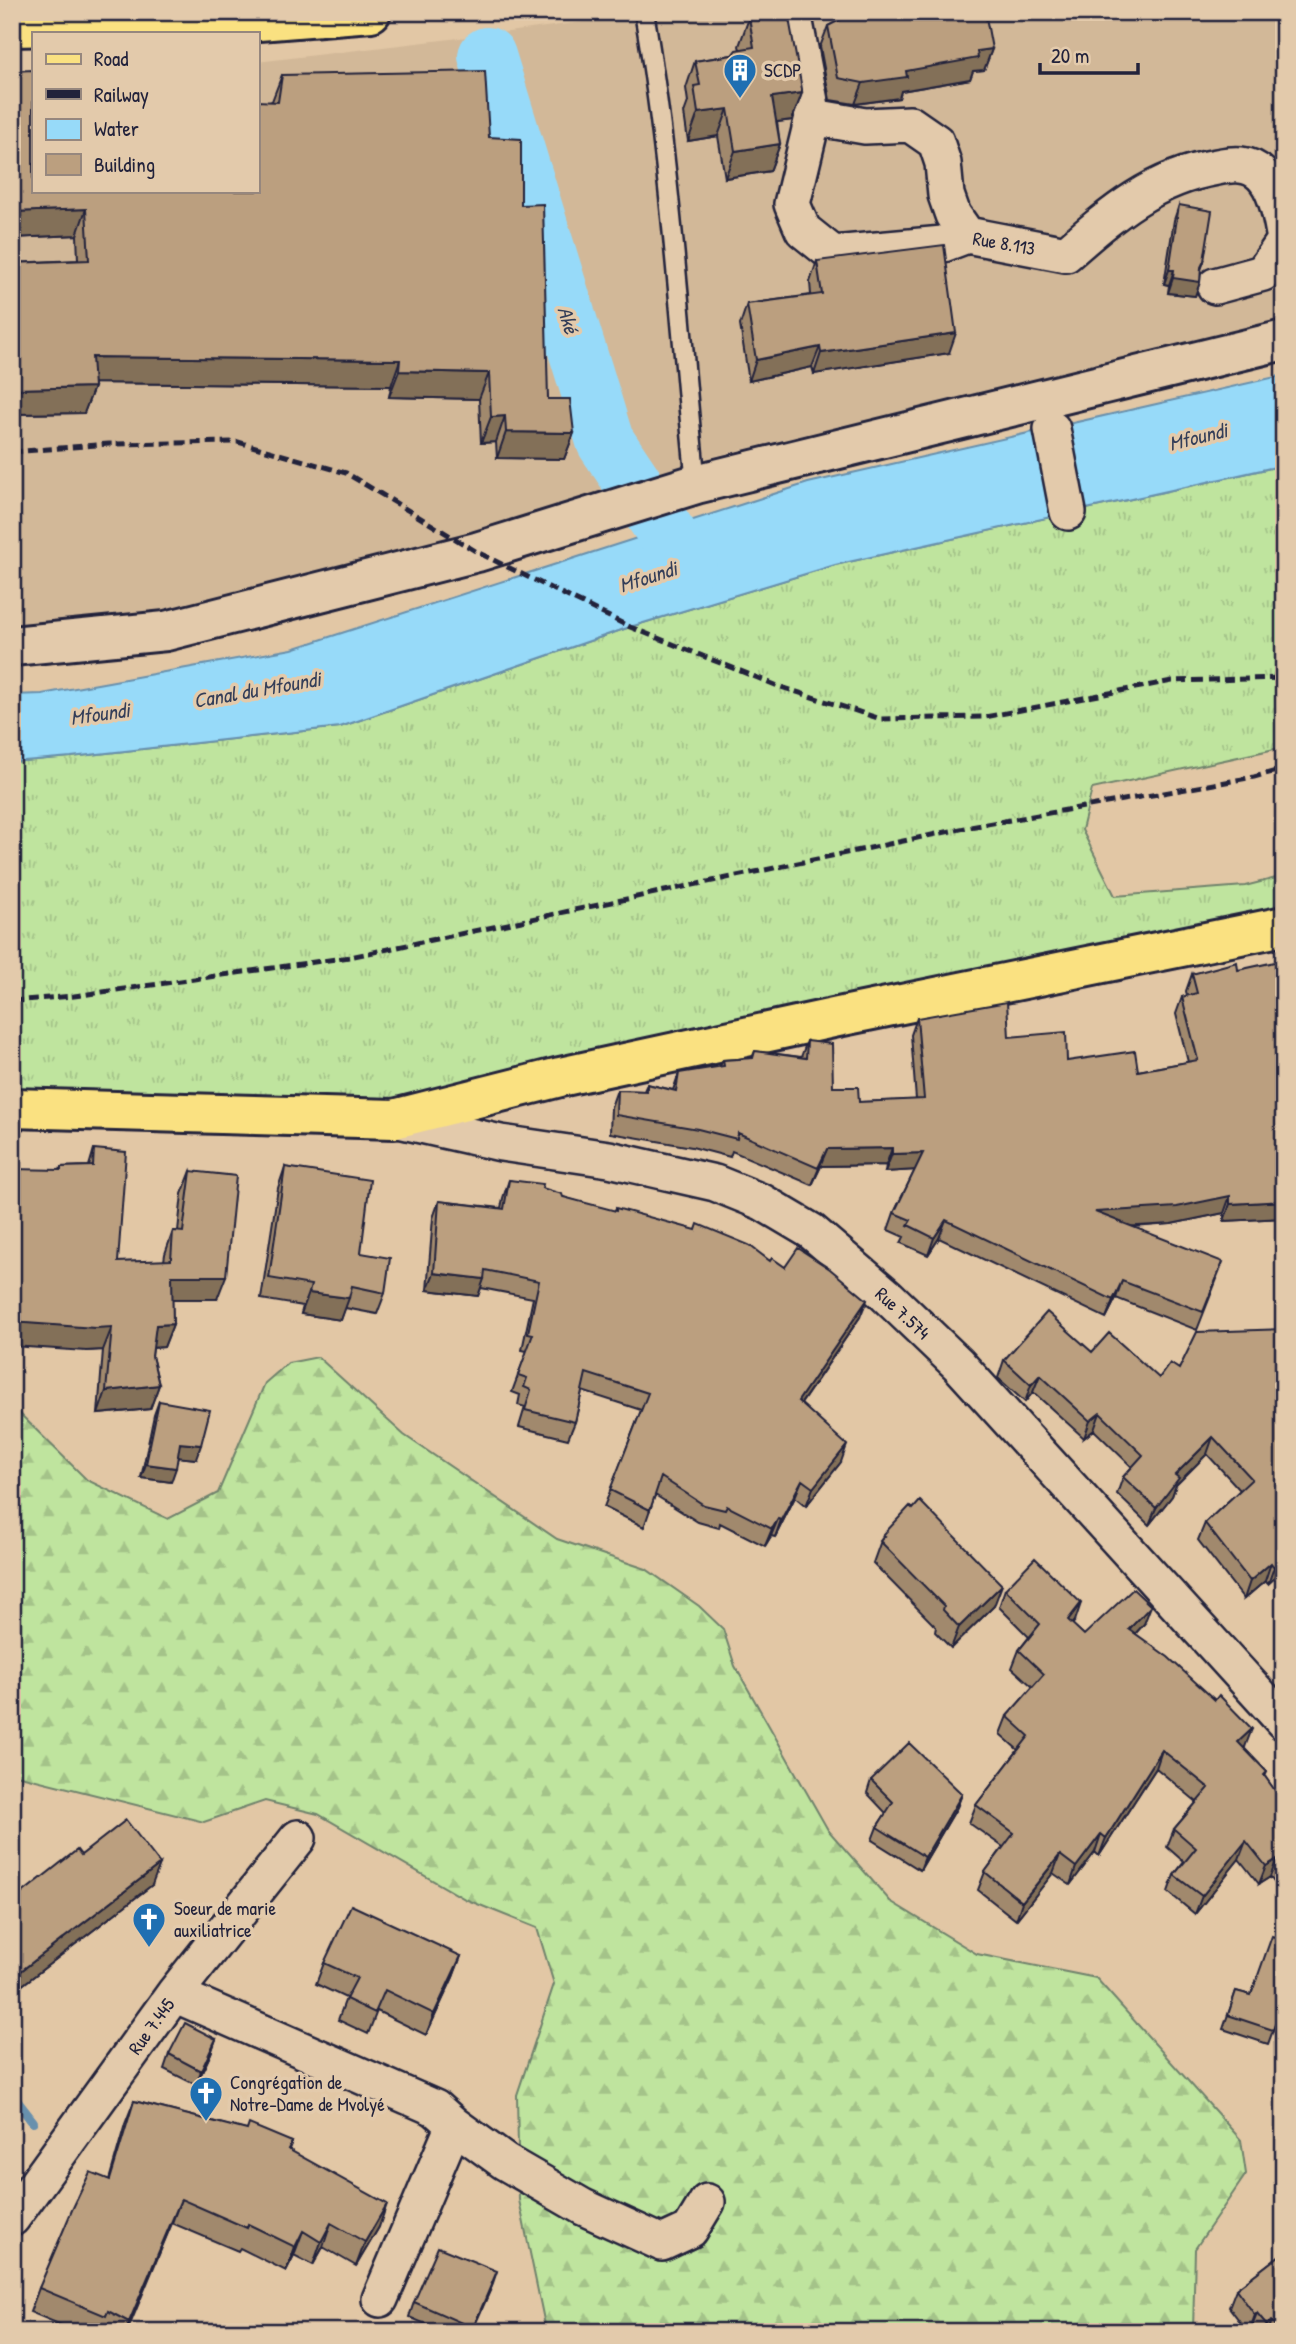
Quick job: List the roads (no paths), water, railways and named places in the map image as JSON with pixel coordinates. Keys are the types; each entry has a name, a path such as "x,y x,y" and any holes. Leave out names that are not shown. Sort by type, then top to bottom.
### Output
{"main road":[{"path":"12,27 371,12"},
{"path":"12,646 166,631 477,552 696,484 1284,340"},
{"path":"12,1108 394,1119 560,1077 1284,926"}],"street":[{"name":"Rue 8.113","path":"793,12 813,117 792,204 803,230 833,254 943,244 967,235 1066,254 1107,218 1138,197 1188,172 1239,163 1262,174 1279,206 1284,234"},
{"path":"813,117 864,126 910,124 936,142 943,163 946,195 953,215 967,235"},
{"path":"1215,286 1263,274 1284,242"},
{"path":"1052,429 1068,512"},
{"name":"Rue 7.574","path":"394,1119 501,1143 609,1159 715,1183 762,1202 811,1231 886,1296 958,1364 1284,1722"},
{"name":"Rue 7.445","path":"12,2218 174,1994 298,1838"},
{"path":"174,1994 435,2108 505,2162 572,2200 662,2243 690,2230 707,2202"},
{"path":"380,2299 454,2125"}],"lane":[{"path":"644,12 654,66 674,241 696,484"}],"water":[{"path":"1284,375 1284,465 835,565 630,627 340,727 12,762 12,695 42,694 292,649 808,483"}],"waterway":[{"name":"Aké","path":"487,56 605,441 688,565"},
{"path":"12,2095 33,2122"}],"railway":[{"path":"12,452 109,444 238,442 346,473 477,552 630,627 778,686 881,719 985,717 1172,681 1284,678"},
{"path":"12,1001 74,996 350,957 970,827 1254,777 1284,769"}],"place":[{"name":"SCDP","path":"740,100"},
{"name":"Soeur de marie auxiliatrice","path":"149,1949"},
{"name":"Congrégation de Notre-Dame de Mvolyé","path":"206,2123"}],"water label":[{"name":"Mfoundi","path":"1198,437"},
{"name":"Mfoundi","path":"648,577"},
{"name":"Canal du Mfoundi","path":"257,690"},
{"name":"Mfoundi","path":"100,714"}]}
